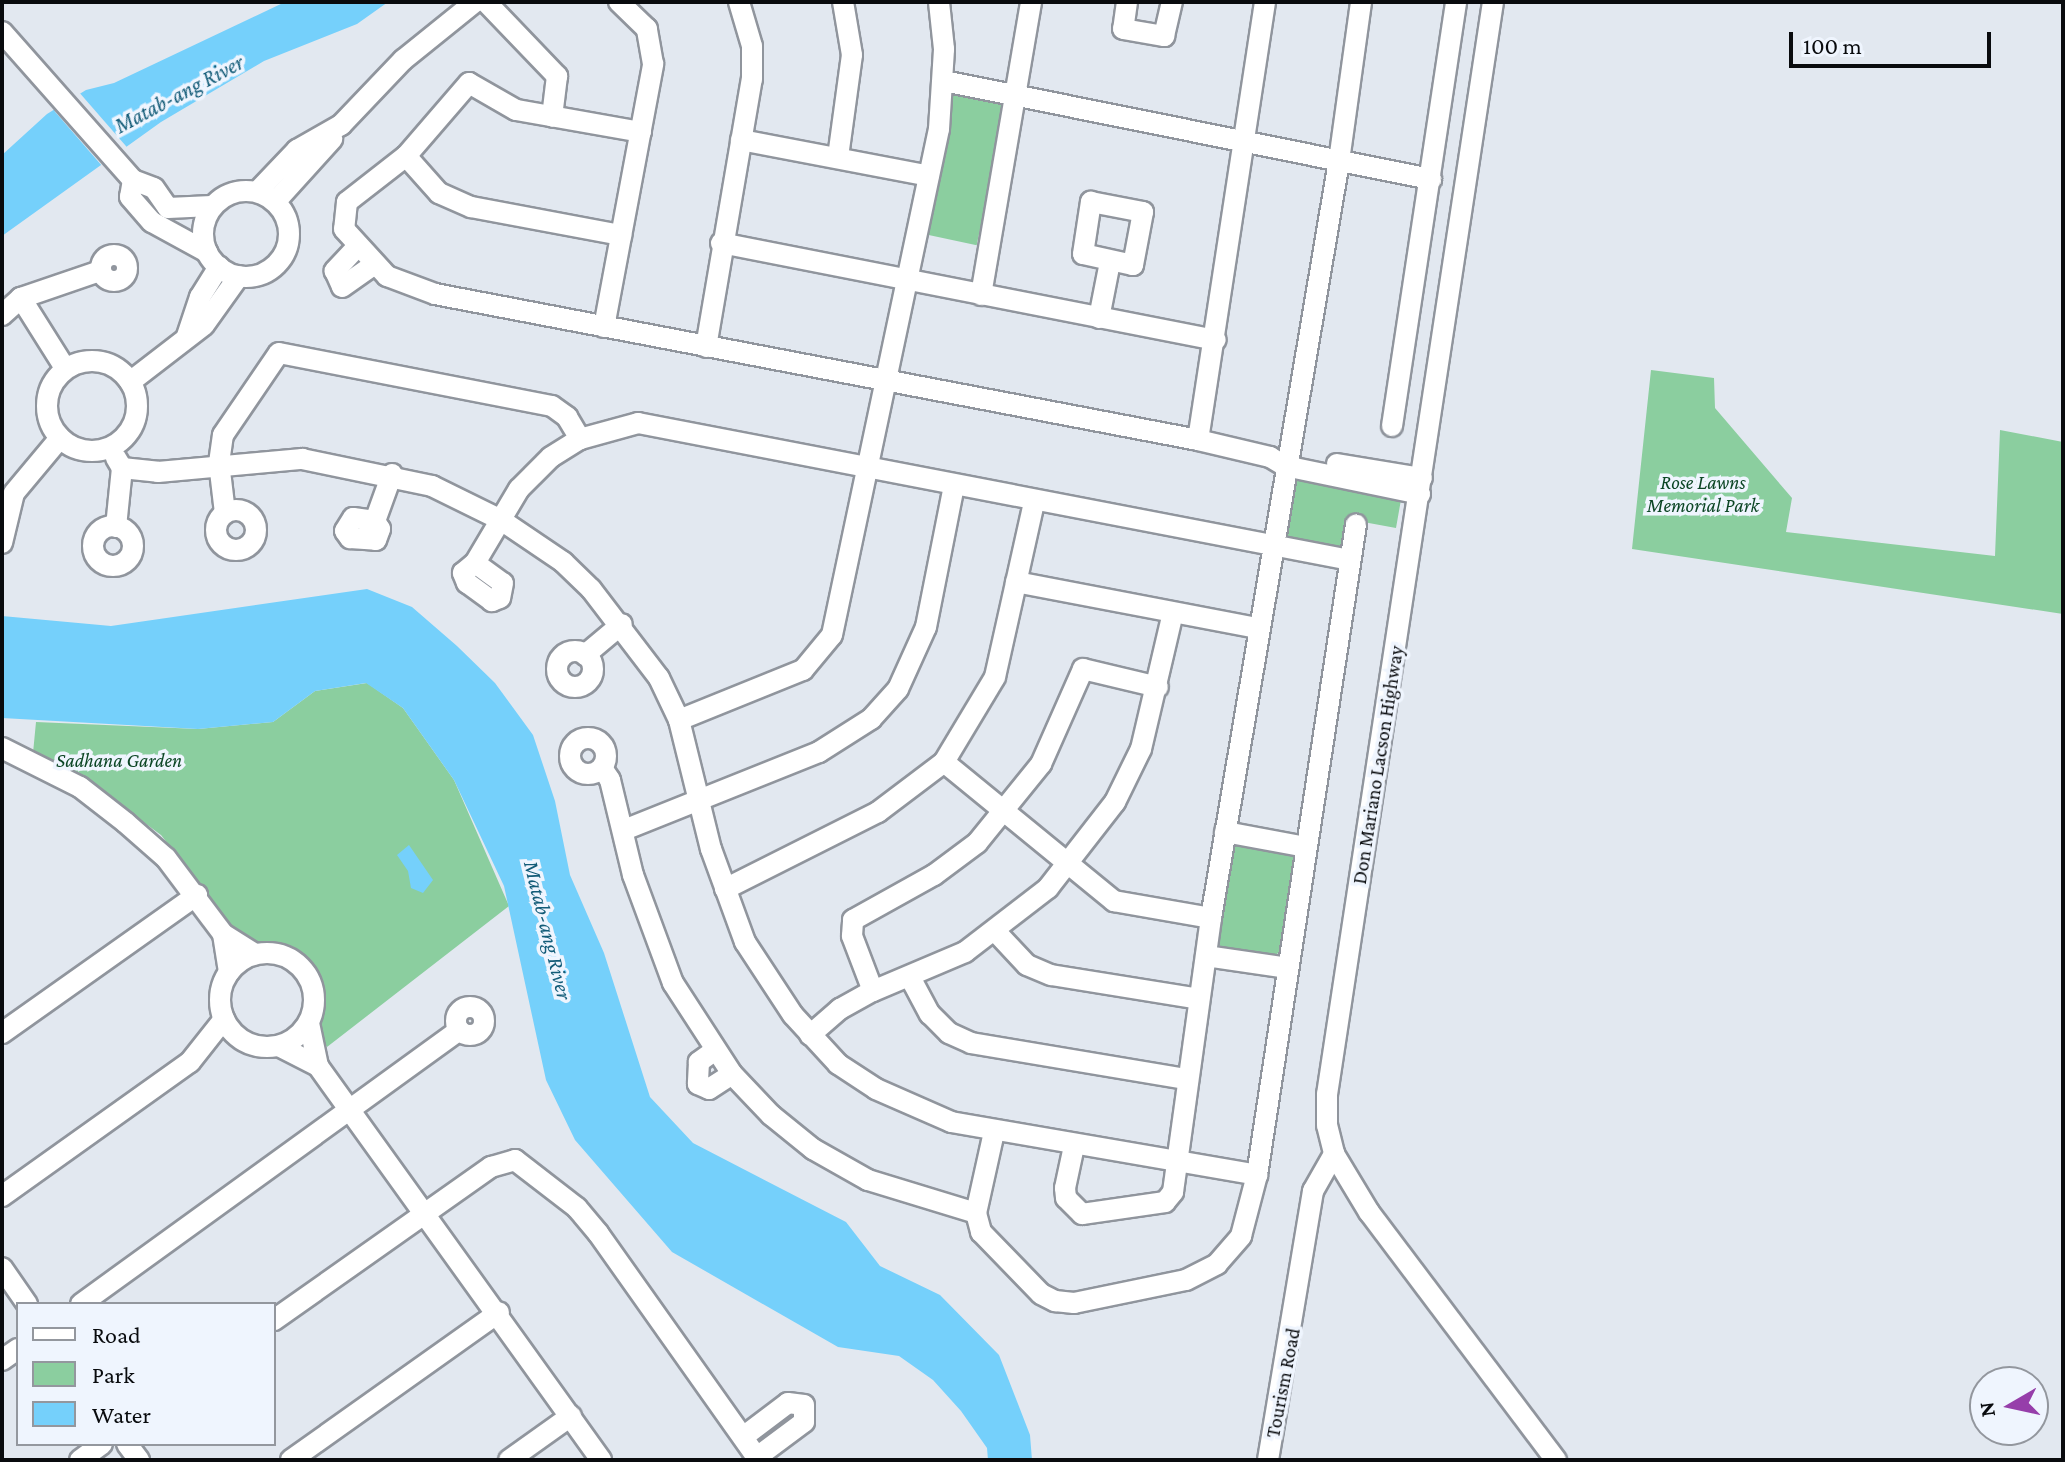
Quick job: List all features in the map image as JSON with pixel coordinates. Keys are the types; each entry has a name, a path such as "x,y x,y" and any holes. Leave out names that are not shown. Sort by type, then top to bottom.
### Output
{"street":[{"path":"486,2 557,76 552,117"},
{"path":"604,327 654,48 647,29 619,2"},
{"path":"706,347 721,243 741,140 752,46 739,2"},
{"path":"838,157 852,55 843,2"},
{"path":"679,720 785,679 820,654 840,611 929,176 944,81 939,2"},
{"path":"981,295 1031,2"},
{"path":"1127,2 1123,29 1161,36 1167,35 1172,2"},
{"path":"1198,440 1216,340 1265,2"},
{"path":"1074,1146 1066,1198 1082,1214 1095,1216 1165,1202 1173,1192 1211,918 1272,546 1281,459 1339,161 1361,2"},
{"path":"1392,426 1456,2"},
{"name":"Don Mariano Lacson Highway","path":"1493,2 1412,484 1327,1094 1327,1125 1334,1154 1369,1212 1556,1460"},
{"path":"187,336 213,260 203,228 212,206 225,195 267,196 403,60 469,4"},
{"path":"2,32 133,180 154,188 168,208 212,206"},
{"path":"944,81 1431,179"},
{"path":"641,132 552,117 505,105 469,83 406,156 347,202 344,229 357,247 387,276 435,294 1412,484"},
{"path":"741,140 929,176"},
{"path":"406,156 439,193 471,207 621,235"},
{"path":"133,180 130,197 152,222 239,276 266,272 286,253 289,225 267,196"},
{"path":"721,243 1216,340"},
{"path":"357,247 335,271 342,287 374,265"},
{"path":"1099,318 1110,262"},
{"path":"2,315 21,298 100,271"},
{"path":"130,382 164,360 187,336 204,325 239,276"},
{"path":"21,298 65,368"},
{"path":"225,513 219,463 229,423 284,352 552,406 567,417 580,439"},
{"path":"93,360 120,371 130,382 136,396 132,426 110,447 84,450 60,438 51,425 48,394 65,368 93,360"},
{"path":"475,563 534,472 580,439 638,423 1034,502 1350,560"},
{"path":"2,543 8,494 60,438"},
{"path":"110,447 122,468 116,527"},
{"path":"122,468 158,472 219,463 302,459 392,474 432,486 501,520 563,562 622,624 659,678 679,720 725,889 755,960 810,1035 838,1064 876,1089 937,1117 994,1132 1257,1175"},
{"path":"375,521 392,474"},
{"path":"624,830 819,752 871,719 898,689 926,627 954,486"},
{"path":"725,889 878,812 944,762 995,677 1034,502"},
{"path":"994,1132 976,1213 986,1243 1041,1294 1074,1303 1186,1280 1217,1264 1241,1236 1257,1175 1356,524"},
{"path":"1016,582 1258,628"},
{"path":"810,1035 840,1009 873,991 911,979 996,932 1067,865 1126,781 1146,736 1173,613"},
{"path":"585,655 622,624"},
{"path":"873,991 852,936 853,920 934,875 977,843 1041,764 1083,669 1158,687"},
{"path":"2,748 80,787 166,858 197,895 223,934 255,954 282,955 305,971 314,997 309,1023 318,1066 499,1312 601,1460"},
{"path":"944,762 1067,865 1124,905 1211,918"},
{"path":"602,768 610,780 633,875 663,959 714,1051 732,1074 771,1115 827,1157 883,1186 976,1213"},
{"path":"1225,832 1306,847"},
{"path":"2,1033 197,895"},
{"path":"996,932 1027,965 1051,975 1199,999"},
{"path":"223,934 229,972 220,1003 224,1019 246,1042"},
{"path":"229,972 255,954"},
{"path":"1206,956 1288,968"},
{"path":"911,979 930,1014 949,1033 971,1043 1187,1079"},
{"path":"190,1062 224,1019"},
{"path":"279,1046 309,1023"},
{"path":"84,1302 459,1030"},
{"path":"2,1196 190,1062 246,1042 279,1046 318,1066"},
{"path":"714,1051 699,1062 698,1084 709,1089 732,1074"},
{"name":"Tourism Road","path":"1268,1460 1298,1306 1313,1191 1334,1154"},
{"path":"276,1319 425,1212 502,1162 525,1165 598,1233 752,1450 732,1460"},
{"path":"2,1268 26,1302"},
{"path":"291,1460 499,1312"},
{"path":"509,1460 571,1416"},
{"path":"80,1460 99,1446"}],"green space":[{"path":"953,92 1007,103 977,245 923,234"},
{"name":"Rose Lawns Memorial Park","path":"1651,370 1714,378 1715,408 1792,498 1786,532 1995,556 2000,430 2063,442 2063,614 1632,549"},
{"path":"1292,475 1402,494 1396,528 1347,519 1342,548 1282,537"},
{"name":"Sadhana Garden","path":"367,683 403,708 454,780 509,906 327,1047 314,1028 322,1001 320,981 309,961 294,949 274,944 248,946 161,835 85,779 33,753 36,722 198,729 273,722 315,691"},
{"path":"1240,841 1289,850 1296,857 1282,951 1273,956 1223,949 1216,941 1233,847"}],"water":[{"name":"Matab-ang River","path":"285,2 388,2 357,24 264,61 161,122 2,236 2,155 47,114 86,90 114,83"},
{"name":"Matab-ang River","path":"367,589 412,607 457,646 495,683 533,735 555,801 570,875 604,953 650,1097 693,1143 846,1222 880,1266 940,1295 999,1355 1030,1435 1032,1460 988,1460 987,1448 961,1411 933,1380 899,1356 838,1347 672,1252 575,1140 546,1080 504,886 454,780 403,708 366,683 315,691 273,722 198,729 2,718 2,616 111,626"},
{"path":"409,845 433,880 423,893 411,888 408,871 397,855"}],"pier":[{"path":"78,91 129,150 106,170 55,111"}]}
